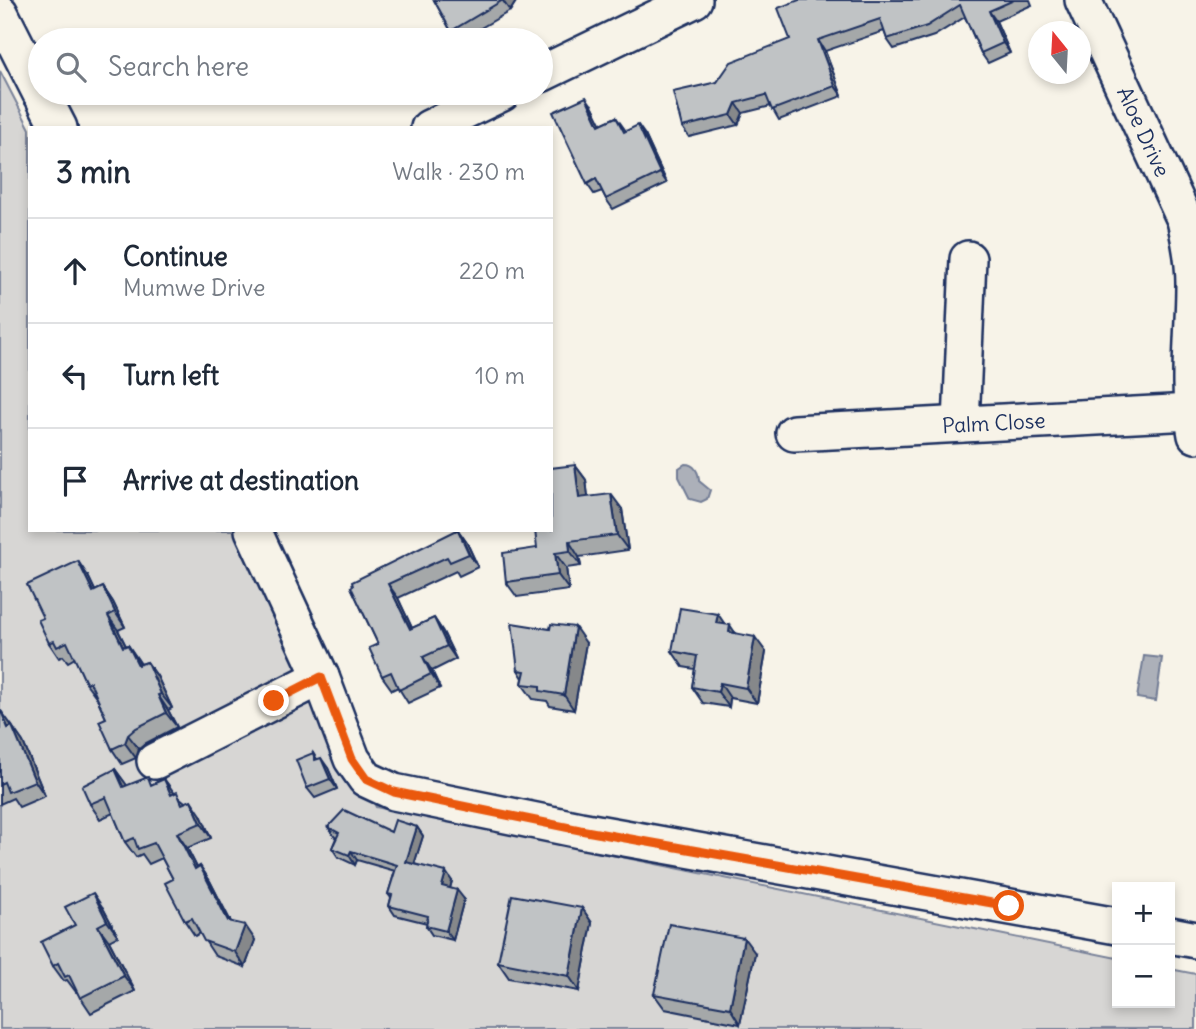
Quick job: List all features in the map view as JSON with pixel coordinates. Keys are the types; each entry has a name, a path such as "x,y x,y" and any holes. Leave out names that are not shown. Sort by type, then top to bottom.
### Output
{"street":[{"path":"553,68 694,0"},
{"name":"Aloe Drive","path":"1083,0 1185,220 1194,282 1194,424"},
{"path":"0,13 28,68"},
{"path":"46,105 57,126"},
{"path":"433,126 477,105"},
{"path":"961,424 968,259"},
{"name":"Palm Close","path":"794,433 961,424 1194,424"},
{"path":"254,532 321,677 352,759 366,779 394,792 580,830 1112,925"},
{"path":"155,761 321,677"},
{"path":"1175,936 1196,940"}],"shaded area":[{"path":"0,71 28,126 28,532 236,532 376,807 1112,957 1112,1008 1175,1008 1175,970 1196,974 1196,1029 0,1029"},
{"path":"685,464 694,467 699,481 710,490 707,499 701,502 690,499 679,477 679,468"},
{"path":"1144,656 1162,658 1156,701 1137,698"}],"building":[{"path":"434,0 503,0 456,28 449,28"},
{"path":"799,0 1014,0 989,11 1003,43 981,53 960,5 927,26 887,39 880,19 818,40 835,86 772,110 766,95 736,103 731,115 682,127 673,92 717,82 731,62 790,39 778,8"},
{"path":"586,97 599,125 616,117 624,132 638,125 660,173 606,199 596,179 587,184 553,112"},
{"path":"575,465 579,498 611,494 617,535 569,541 570,551 555,553 558,575 506,582 503,553 537,548 535,532 553,532 553,468"},
{"path":"454,532 459,532 469,554 450,562 447,557 388,584 410,629 434,618 447,646 423,657 431,674 399,690 391,672 382,676 369,648 378,644 351,587 352,582"},
{"path":"78,561 93,592 103,587 115,612 108,616 123,647 128,645 138,665 147,662 166,713 136,728 128,735 125,743 112,749 99,721 106,718 90,682 86,683 67,642 57,647 54,641 49,643 38,620 43,618 27,585"},
{"path":"680,608 718,614 716,623 730,625 729,632 755,637 746,688 720,683 718,692 692,687 697,656 672,651"},
{"path":"512,623 550,629 551,624 575,627 564,695 540,691 540,686 522,684 525,671 518,670"},
{"path":"0,711 8,728 12,726 35,781 8,792 4,782 0,784"},
{"path":"313,753 315,760 321,758 330,779 307,788 296,760"},
{"path":"115,769 123,787 148,777 151,785 164,779 171,795 177,792 182,804 191,800 201,823 177,833 195,869 200,866 228,921 245,925 235,952 204,941 192,918 185,921 165,883 173,879 154,843 138,849 134,838 125,842 106,797 90,804 82,786"},
{"path":"344,810 391,832 395,820 417,827 406,862 446,872 442,886 457,890 446,931 426,926 428,916 389,906 392,895 388,894 397,865 351,851 349,855 332,848 339,833 328,827"},
{"path":"93,893 107,921 98,926 124,976 80,998 69,975 65,977 58,963 53,966 41,942 75,925 65,907"},
{"path":"512,895 582,908 569,976 498,962"},
{"path":"669,924 744,938 730,1008 654,994"}],"route":[{"path":"274,701 321,677 352,759 366,779 394,792 580,830 1009,906"}]}
